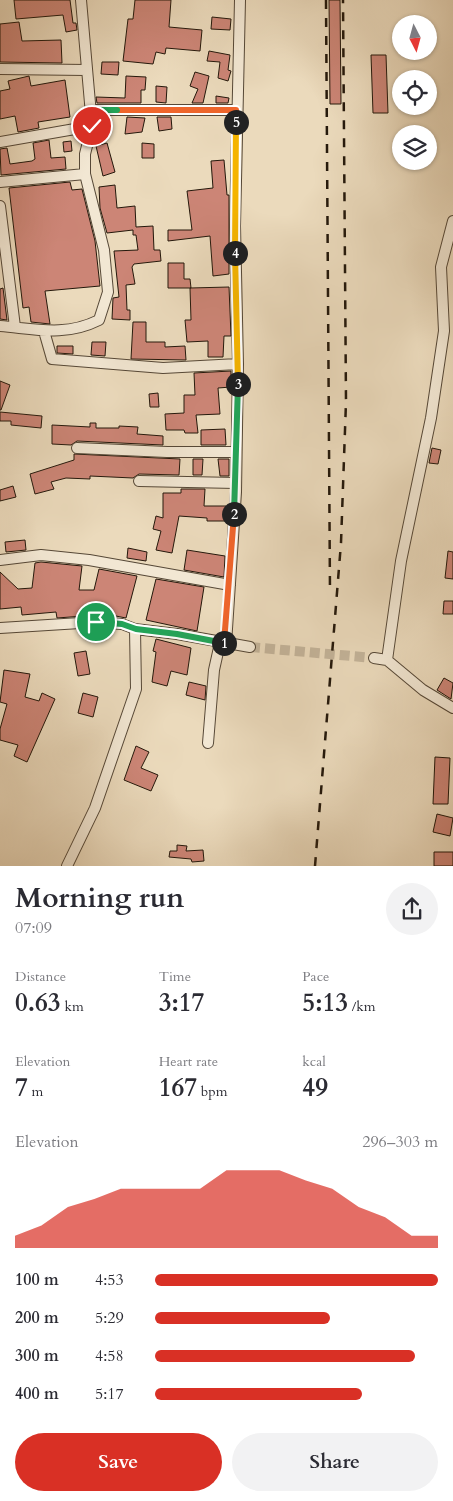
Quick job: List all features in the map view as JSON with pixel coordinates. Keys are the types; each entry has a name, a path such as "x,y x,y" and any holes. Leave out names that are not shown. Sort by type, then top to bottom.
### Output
{"street":[{"path":"0,326 44,331 82,328 99,320 108,292 104,250 85,174 85,154 92,126 81,0"},
{"path":"208,743 214,670 223,643 230,585 236,483 238,364 234,226 240,0"},
{"path":"0,69 87,70"},
{"path":"90,110 236,110"},
{"path":"0,142 92,126"},
{"path":"0,182 85,174"},
{"path":"0,206 15,327"},
{"path":"387,660 401,561 431,418 444,330 442,267 453,221"},
{"path":"44,331 52,359 163,368 238,364"},
{"path":"77,448 167,452 236,452"},
{"path":"140,481 236,483"},
{"path":"0,560 41,555 89,560 230,585"},
{"path":"0,628 96,622 122,624 136,629 250,647"},
{"path":"67,866 95,808 136,689 136,629"},
{"path":"374,658 387,660 423,690 453,708"}],"building":[{"path":"14,0 70,0 73,23 76,23 77,30 66,32 63,15 16,19"},
{"path":"135,0 171,0 169,27 202,30 200,51 166,48 165,54 156,52 153,64 123,61 128,19 133,19"},
{"path":"329,0 340,0 341,104 330,104"},
{"path":"212,17 231,19 230,30 211,29"},
{"path":"19,22 22,41 61,40 62,63 0,62 0,24"},
{"path":"209,51 230,55 228,70 231,71 228,81 218,78 220,62 207,61"},
{"path":"371,55 386,55 388,113 373,113"},
{"path":"102,62 119,62 118,75 101,74"},
{"path":"195,72 209,76 203,103 192,103 198,89 190,86"},
{"path":"29,76 31,86 65,80 70,117 38,122 39,128 18,132 15,116 0,119 0,91 10,89 8,81"},
{"path":"126,76 146,77 145,90 141,90 141,103 97,103 96,97 125,98"},
{"path":"156,86 167,87 166,103 156,102"},
{"path":"216,96 229,98 228,103 216,103"},
{"path":"127,117 145,118 142,132 125,134"},
{"path":"157,117 171,117 172,129 159,131"},
{"path":"49,140 51,158 65,157 66,169 1,175 0,149 7,148 10,164 32,161 35,159 33,143"},
{"path":"71,141 72,151 64,152 63,142"},
{"path":"107,143 115,172 103,176 96,146"},
{"path":"142,143 154,144 154,158 142,158"},
{"path":"224,160 227,195 229,195 229,274 213,276 210,236 168,241 168,230 192,230 187,191 213,188 211,161"},
{"path":"70,182 72,190 82,189 95,241 100,286 45,291 50,324 31,322 29,307 23,308 9,188"},
{"path":"115,185 117,208 135,206 136,227 153,226 154,250 160,250 161,261 134,264 132,267 135,284 126,285 127,310 130,310 130,320 112,319 113,298 119,297 114,251 138,250 136,235 133,235 133,230 107,233 100,208 99,187"},
{"path":"168,263 184,263 184,279 190,279 191,288 168,288"},
{"path":"229,287 231,336 224,336 223,357 208,357 208,341 187,342 185,320 191,320 190,288"},
{"path":"3,288 7,320 0,319 0,289"},
{"path":"133,322 146,322 146,342 165,342 165,347 185,346 186,360 131,359"},
{"path":"92,342 106,342 105,356 91,355"},
{"path":"57,346 73,346 73,354 57,353"},
{"path":"231,371 231,387 218,388 220,414 196,415 198,433 185,433 184,430 166,430 165,414 184,413 184,395 195,395 194,373"},
{"path":"0,381 10,385 1,410 0,410"},
{"path":"158,393 159,407 150,407 149,394"},
{"path":"0,412 42,416 41,428 11,425 11,421 0,421"},
{"path":"90,423 96,423 96,428 138,427 137,434 163,436 163,445 77,441 71,445 52,444 52,425 90,427"},
{"path":"225,429 226,445 201,445 201,430"},
{"path":"432,448 441,450 438,464 429,463"},
{"path":"74,454 180,459 179,475 139,474 133,478 90,476 90,479 66,478 51,482 54,489 35,494 30,474 74,460"},
{"path":"193,459 203,459 202,475 193,475"},
{"path":"218,459 229,459 229,476 220,476"},
{"path":"13,486 16,497 0,501 0,490"},
{"path":"181,489 205,489 204,506 226,506 225,521 207,521 207,518 179,516 172,553 156,550 161,531 153,529 156,516 163,518 163,493 181,493"},
{"path":"25,540 26,550 6,552 5,542"},
{"path":"128,548 147,552 146,561 127,558"},
{"path":"187,550 225,556 224,577 184,570"},
{"path":"448,551 453,552 453,579 445,578"},
{"path":"35,563 82,566 79,590 94,590 99,569 137,576 126,618 85,610 84,616 57,618 56,612 22,615 21,607 0,609 0,572 18,589 32,588"},
{"path":"156,579 204,587 197,631 146,620"},
{"path":"444,601 453,601 453,614 443,614"},
{"path":"156,639 191,648 187,675 171,671 167,686 152,682 156,652 153,651"},
{"path":"86,651 90,674 78,676 74,653"},
{"path":"4,670 30,674 25,697 39,701 42,693 55,699 27,762 14,756 18,745 0,740 0,729 7,704 0,702"},
{"path":"444,678 453,683 451,699 437,690"},
{"path":"189,682 206,686 205,700 186,695"},
{"path":"83,693 98,697 93,717 78,713"},
{"path":"136,746 149,752 141,768 158,775 151,791 124,780"},
{"path":"435,757 450,758 448,804 433,804"},
{"path":"437,814 453,818 450,836 433,832"},
{"path":"177,845 187,846 186,851 203,850 204,861 192,862 191,859 169,857 170,851 177,851"},
{"path":"434,852 453,852 453,866 434,866"}],"tunnel":[{"path":"250,647 374,658"}],"railway":[{"path":"326,0 330,592"},
{"path":"315,866 341,543 346,402 343,0"}],"route":[{"path":"92,126 90,110 236,110 234,226 238,364 236,492 226,644 177,634 136,629 122,624 96,622"}]}
